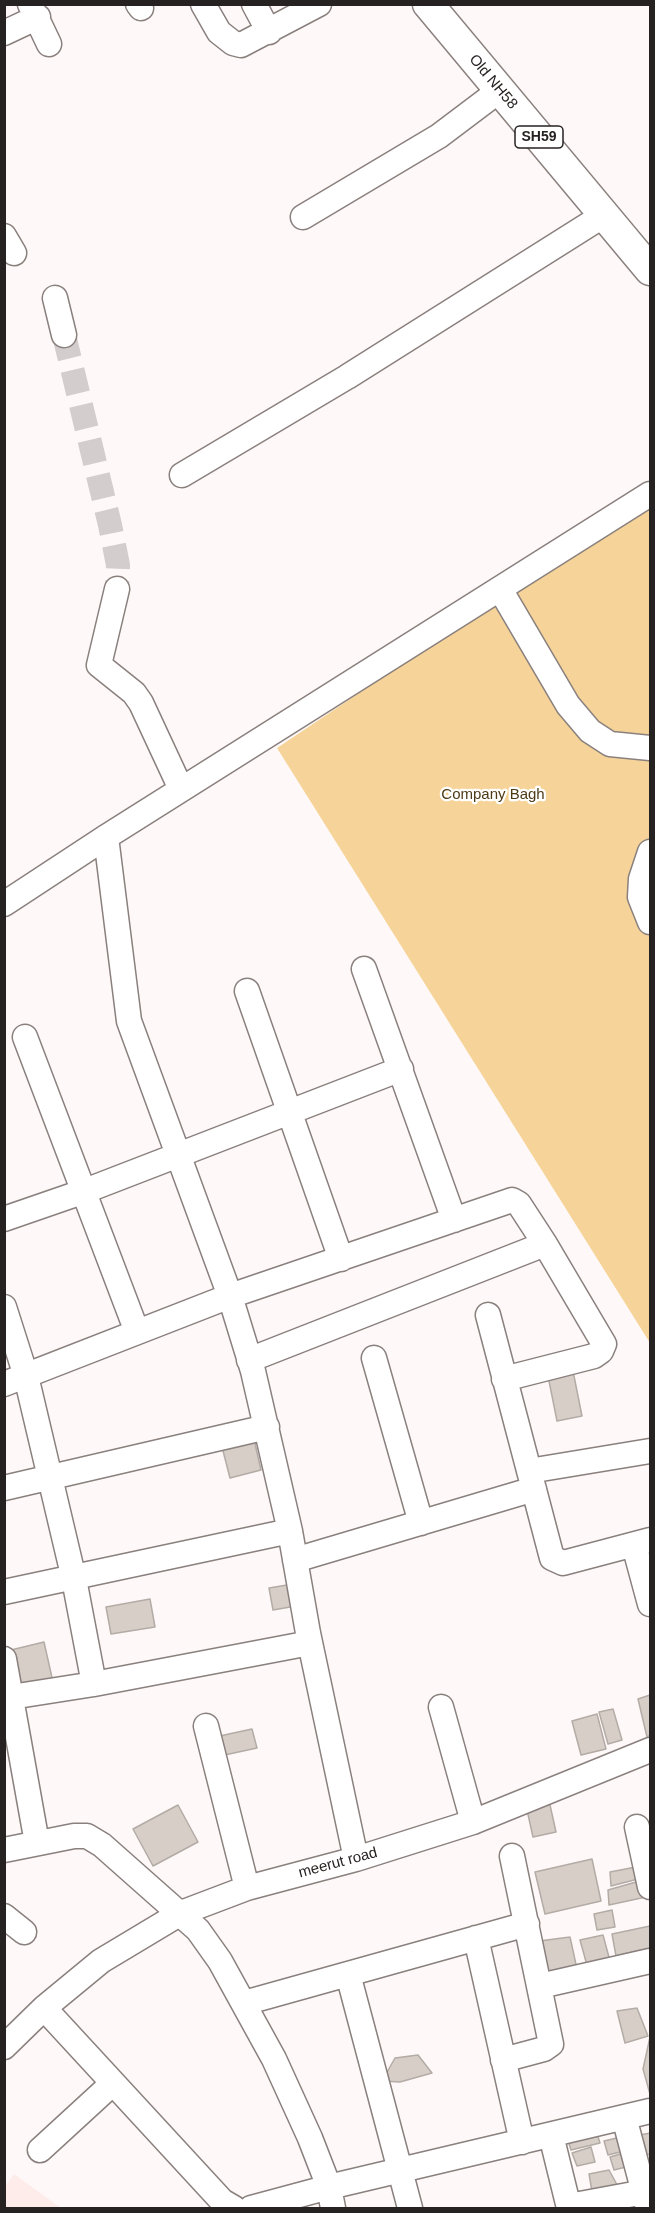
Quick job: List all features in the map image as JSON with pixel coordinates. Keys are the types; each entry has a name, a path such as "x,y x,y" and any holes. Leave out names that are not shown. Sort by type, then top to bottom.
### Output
{"main road":[{"name":"Old NH58","path":"428,4 651,270"},
{"name":"Old NH58","path":"444,4 651,251"}],"street":[{"path":"203,4 219,32 233,43 241,45 269,32 306,8"},
{"path":"254,4 269,32"},
{"path":"4,33 34,11 49,44"},
{"path":"303,217 439,136 500,90"},
{"path":"182,475 347,377 604,215"},
{"path":"55,298 64,335"},
{"path":"4,904 181,789 651,494"},
{"path":"500,589 568,705 590,731 610,744 651,748"},
{"path":"117,590 99,665 134,693 141,703 181,789"},
{"path":"106,837 129,1021 230,1296 249,1360 267,1427 290,1531 310,1643 356,1859"},
{"path":"651,852 641,879 640,897 651,922"},
{"path":"364,969 454,1220"},
{"path":"246,991 341,1259"},
{"path":"25,1037 137,1332"},
{"path":"4,1219 85,1191 401,1069"},
{"path":"15,1380 230,1296 506,1202 516,1201 545,1244 604,1344 601,1351 594,1356 504,1379"},
{"path":"249,1360 545,1244"},
{"path":"4,1307 15,1380 50,1478 74,1579 94,1684"},
{"path":"488,1315 549,1551 556,1562 563,1563 642,1542 651,1604"},
{"path":"374,1358 421,1523"},
{"path":"4,1488 267,1427"},
{"path":"295,1560 421,1523 532,1480 651,1451"},
{"path":"4,1592 74,1579 290,1531"},
{"path":"11,1697 94,1684 310,1643"},
{"path":"4,1659 37,1843"},
{"path":"441,1707 472,1822"},
{"path":"206,1726 247,1888"},
{"name":"meerut road","path":"4,2047 44,2008 101,1961 181,1913 247,1888 356,1859 472,1822 651,1750"},
{"path":"637,1827 651,1887"},
{"path":"4,1851 74,1836 94,1840 181,1913 215,1953 244,2003 306,2129 331,2198"},
{"path":"503,2060 544,2049 551,2044 512,1856"},
{"path":"4,1916 24,1932"},
{"path":"244,2003 527,1924"},
{"path":"476,1938 522,2142"},
{"path":"540,1986 651,1961"},
{"path":"348,1974 410,2208"},
{"path":"44,2008 222,2201 234,2208"},
{"path":"40,2150 113,2083"},
{"path":"251,2208 331,2198 400,2171 651,2111"},
{"path":"551,2135 569,2207 648,2197 624,2117"}],"shaded area":[{"path":"14,2174 61,2208 5,2208 5,2186"}],"green space":[{"name":"Company Bagh","path":"650,498 650,1343 277,748"}],"building":[{"path":"572,1366 582,1416 557,1421 547,1371"},
{"path":"253,1435 261,1470 230,1478 221,1443"},
{"path":"293,1584 296,1606 273,1610 269,1588"},
{"path":"150,1599 155,1627 111,1634 106,1607"},
{"path":"44,1642 53,1682 19,1689 11,1650"},
{"path":"650,1695 650,1735 647,1737 638,1699"},
{"path":"613,1709 622,1740 608,1744 599,1712"},
{"path":"597,1714 606,1749 581,1755 572,1721"},
{"path":"252,1729 257,1748 220,1756 215,1737"},
{"path":"548,1796 556,1832 533,1837 525,1801"},
{"path":"178,1805 198,1842 153,1866 133,1829"},
{"path":"592,1859 601,1901 545,1914 535,1872"},
{"path":"646,1865 646,1877 611,1886 610,1872"},
{"path":"643,1880 646,1897 609,1905 608,1890"},
{"path":"612,1910 615,1927 597,1930 594,1914"},
{"path":"650,1926 650,1948 616,1956 612,1934"},
{"path":"603,1935 610,1961 588,1969 580,1940"},
{"path":"570,1937 577,1969 544,1976 539,1941"},
{"path":"637,2008 648,2036 625,2043 617,2011"},
{"path":"650,2037 650,2094 643,2069"},
{"path":"418,2055 432,2073 400,2082 382,2081 395,2058"},
{"path":"595,2127 600,2143 571,2150 566,2134"},
{"path":"650,2133 650,2154 640,2158 635,2136"},
{"path":"621,2137 624,2151 608,2155 604,2141"},
{"path":"591,2147 595,2162 577,2166 572,2153"},
{"path":"627,2152 630,2166 614,2170 610,2157"},
{"path":"609,2170 621,2192 593,2197 589,2174"}],"tunnel":[{"path":"64,335 110,525 118,565 117,589"}]}
